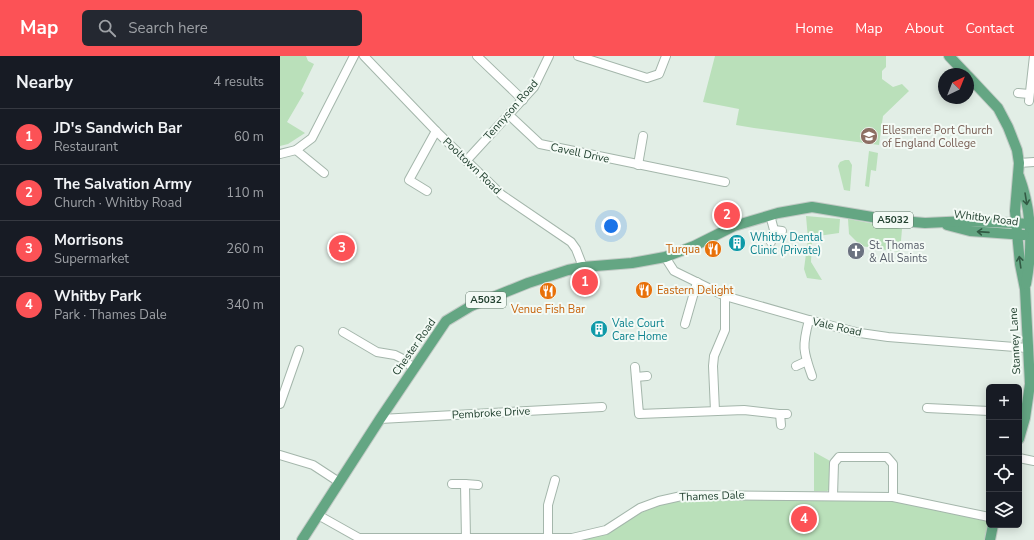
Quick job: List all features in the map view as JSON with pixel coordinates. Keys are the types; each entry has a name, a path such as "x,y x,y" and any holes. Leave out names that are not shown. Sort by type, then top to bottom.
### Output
{"main road":[{"path":"949,56 960,68"},
{"path":"974,82 998,108 1008,127 1017,150 1019,176"},
{"name":"Stanney Lane","path":"1019,176 1016,190 1017,222 1020,264 1025,288 1030,384 1022,410"},
{"name":"Stanney Lane","path":"1019,176 1032,224 1030,264 1025,288"},
{"name":"Whitby Road","path":"665,257 694,246 734,226 770,215 812,207 890,220 936,223 968,221 1017,222 1032,224"},
{"name":"Whitby Road","path":"936,223 970,231 1032,236"},
{"name":"Chester Road","path":"302,540 413,368 446,321 471,306 528,283 583,267 632,263 665,257"},
{"name":"Stanney Lane","path":"1022,399 1027,348"},
{"path":"990,540 992,528"}],"street":[{"path":"280,154 296,150 312,138 354,56"},
{"name":"Pooltown Road","path":"364,56 466,161 515,205 571,242 576,249 583,267"},
{"path":"476,56 523,100"},
{"name":"Tennyson Road","path":"466,161 534,87 549,56"},
{"path":"578,56 647,78 659,74 666,56"},
{"path":"1018,93 1029,98 1034,56"},
{"name":"Cavell Drive","path":"509,115 540,144 725,182"},
{"path":"427,191 409,180 436,131"},
{"path":"638,165 643,136"},
{"path":"296,150 324,173"},
{"path":"1019,164 1034,162"},
{"path":"770,215 774,230 771,242"},
{"path":"774,230 782,231"},
{"name":"Vale Road","path":"665,257 674,271 726,296 860,333 888,337 1027,348"},
{"path":"685,324 697,282"},
{"path":"715,411 713,366 714,356 725,330 726,296"},
{"path":"809,320 803,340 804,353 812,376"},
{"path":"343,332 377,352 396,355 413,368"},
{"path":"280,404 299,350"},
{"path":"796,366 807,361"},
{"path":"635,367 638,414 744,410 784,414 780,425"},
{"path":"636,377 647,376"},
{"name":"Pembroke Drive","path":"380,419 602,407"},
{"path":"927,408 986,411"},
{"path":"280,455 313,465 339,482"},
{"path":"832,496 834,463 839,457 887,457 893,464 893,497"},
{"path":"1022,459 1034,461"},
{"path":"548,538 548,505 555,480"},
{"path":"452,484 478,485"},
{"path":"465,484 466,539"},
{"name":"Thames Dale","path":"318,515 358,538 408,540 572,538 596,533 614,525 640,508 659,501 686,495 893,497 986,516"}],"green space":[{"path":"280,56 306,56 308,61 314,64 301,91 304,93 287,122 305,133 288,144 280,146"},
{"path":"715,56 886,56 886,67 882,71 882,79 893,87 902,84 909,91 883,116 879,145 736,125 739,109 703,102"},
{"path":"869,151 878,153 876,171 871,170 869,187 865,186"},
{"path":"849,160 852,165 850,191 844,190 838,166 840,162"},
{"path":"806,216 840,219 839,233 818,236 812,242 811,262 822,280 807,278 804,269 808,239"},
{"path":"848,219 902,229 900,252 861,246 849,234"},
{"path":"814,452 832,462 831,489 827,491 814,491"},
{"path":"836,498 894,501 986,520 986,528 988,528 986,540 578,540 666,502"}],"place":[{"name":"Ellesmere Port Church of England College","path":"869,136"},
{"name":"The Salvation Army","path":"727,215"},
{"name":"Whitby Dental Clinic (Private)","path":"737,243"},
{"name":"Morrisons","path":"342,248"},
{"name":"Turqua","path":"713,249"},
{"name":"St. Thomas & All Saints","path":"856,251"},
{"name":"JD's Sandwich Bar","path":"585,282"},
{"name":"Eastern Delight","path":"644,290"},
{"name":"Venue Fish Bar","path":"548,291"},
{"name":"Vale Court Care Home","path":"599,329"},
{"name":"Whitby Park","path":"804,519"}]}
